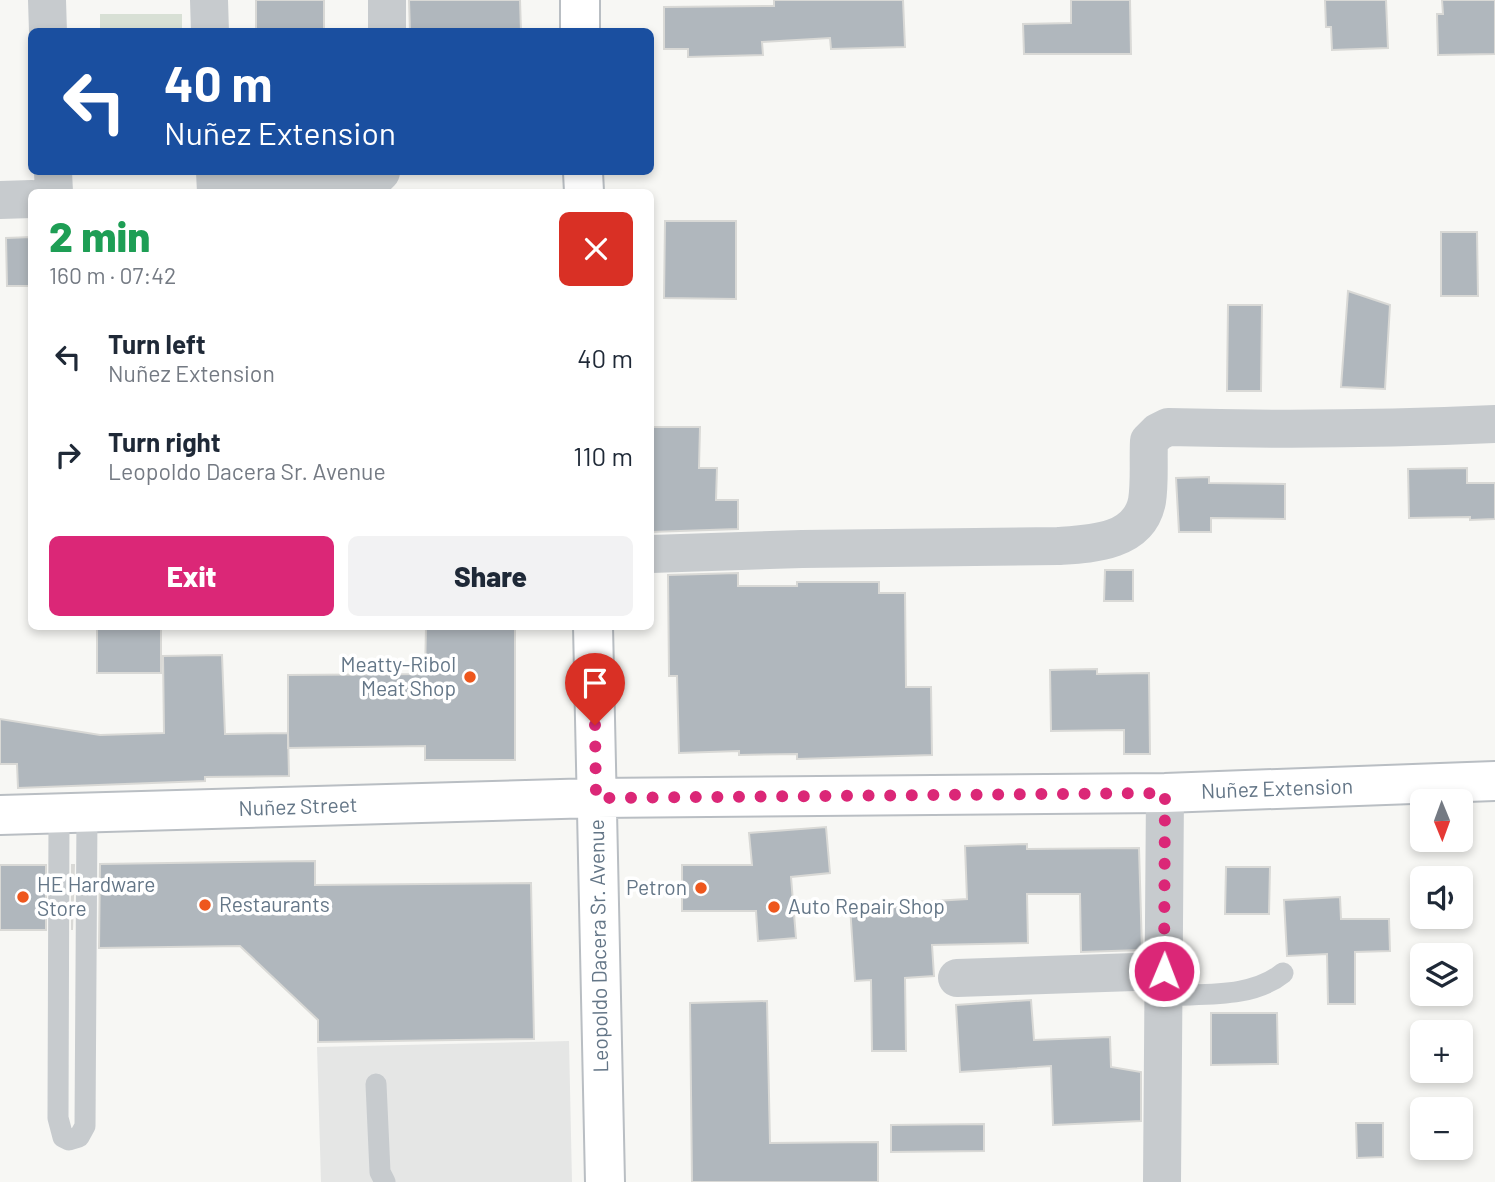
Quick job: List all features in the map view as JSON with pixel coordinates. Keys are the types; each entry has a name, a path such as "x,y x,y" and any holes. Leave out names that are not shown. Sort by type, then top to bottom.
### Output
{"street":[{"path":"47,0 48,28"},
{"path":"209,0 210,28"},
{"path":"387,0 387,28"},
{"path":"580,0 580,28"},
{"path":"357,189 368,186 378,175"},
{"path":"0,200 28,199"},
{"path":"654,554 1090,544 1112,540 1128,530 1142,516 1147,501 1149,442 1158,432 1168,427 1274,430 1495,424"},
{"name":"Leopoldo Dacera Sr. Avenue","path":"593,630 605,1182"},
{"name":"Nuñez Extension","path":"596,798 1165,793 1495,781"},
{"path":"1162,1182 1165,793"},
{"name":"Nuñez Street","path":"0,815 596,798"},
{"path":"957,978 1163,984"}],"lane":[{"path":"73,813 85,1118 83,1133 69,1140 63,1138 58,1118 73,813"},
{"path":"1163,984 1250,990 1270,983 1283,973"},
{"path":"376,1084 380,1172 385,1182"}],"shaded area":[{"path":"100,14 182,14 182,28 100,28"},
{"path":"569,1041 572,1182 321,1182 317,1047"}],"building":[{"path":"256,0 324,0 324,28 256,28"},
{"path":"409,0 520,0 521,28 410,28"},
{"path":"774,0 903,0 905,47 831,49 830,38 762,42 763,55 688,57 688,49 664,49 664,7 774,6"},
{"path":"1071,0 1130,0 1131,54 1024,54 1023,24 1071,23"},
{"path":"1325,0 1386,0 1388,48 1332,50 1331,27 1326,27"},
{"path":"1442,0 1495,0 1495,54 1438,55 1437,14 1443,14"},
{"path":"665,221 736,221 736,299 664,298"},
{"path":"1441,232 1477,232 1478,296 1441,296"},
{"path":"28,237 28,286 7,286 6,238"},
{"path":"1348,291 1390,305 1385,389 1341,387"},
{"path":"1228,305 1262,305 1261,391 1227,391"},
{"path":"654,427 700,427 699,468 717,468 716,500 738,500 738,529 654,532"},
{"path":"1467,468 1467,483 1495,483 1495,519 1409,518 1408,469"},
{"path":"1209,477 1209,483 1285,484 1285,519 1211,518 1211,532 1179,532 1176,478"},
{"path":"1105,570 1133,570 1133,601 1104,601"},
{"path":"738,573 738,586 797,586 797,582 879,582 879,593 905,593 906,687 931,687 932,755 797,759 797,754 739,755 739,751 679,753 677,676 669,676 668,575"},
{"path":"97,630 161,630 161,673 97,673"},
{"path":"426,630 515,630 515,760 425,760 425,746 288,748 288,675 425,674"},
{"path":"222,655 225,734 288,733 289,776 205,777 205,781 18,788 17,764 0,764 0,719 100,735 164,733 163,656"},
{"path":"1097,669 1097,674 1149,673 1150,754 1124,754 1124,730 1051,731 1050,670"},
{"name":"Auto Repair Shop","path":"826,827 830,873 791,877 796,938 758,941 756,911 682,911 682,865 752,865 749,833"},
{"path":"1027,844 1027,849 1139,848 1142,950 1081,952 1080,894 1027,894 1028,943 932,945 934,976 905,978 906,1051 872,1051 871,980 855,981 850,906 967,899 965,846"},
{"path":"315,861 315,885 531,883 534,1039 318,1042 318,1020 240,946 99,948 100,864"},
{"name":"HE Hardware Store","path":"0,865 46,865 46,930 0,930"},
{"path":"72,865 74,865 72,930"},
{"path":"1226,867 1270,867 1269,914 1225,914"},
{"path":"1340,897 1341,919 1389,919 1390,951 1355,952 1355,1004 1328,1004 1327,954 1287,956 1284,900"},
{"path":"1031,1000 1034,1040 1110,1037 1111,1067 1141,1072 1141,1121 1053,1125 1051,1066 960,1072 956,1005"},
{"path":"767,1001 770,1143 878,1142 878,1182 692,1182 690,1003"},
{"path":"1211,1013 1277,1013 1278,1064 1211,1065"},
{"path":"1356,1123 1383,1123 1383,1157 1357,1158"},
{"path":"984,1124 984,1151 891,1152 891,1125"}],"place":[{"name":"Meatty-Ribol Meat Shop","path":"470,677"},
{"name":"Petron","path":"701,888"},
{"name":"HE Hardware Store","path":"23,897"},
{"name":"Restaurants","path":"205,905"},
{"name":"Auto Repair Shop","path":"774,907"}],"route":[{"path":"595,725 596,798 1165,793 1164,971"}]}
